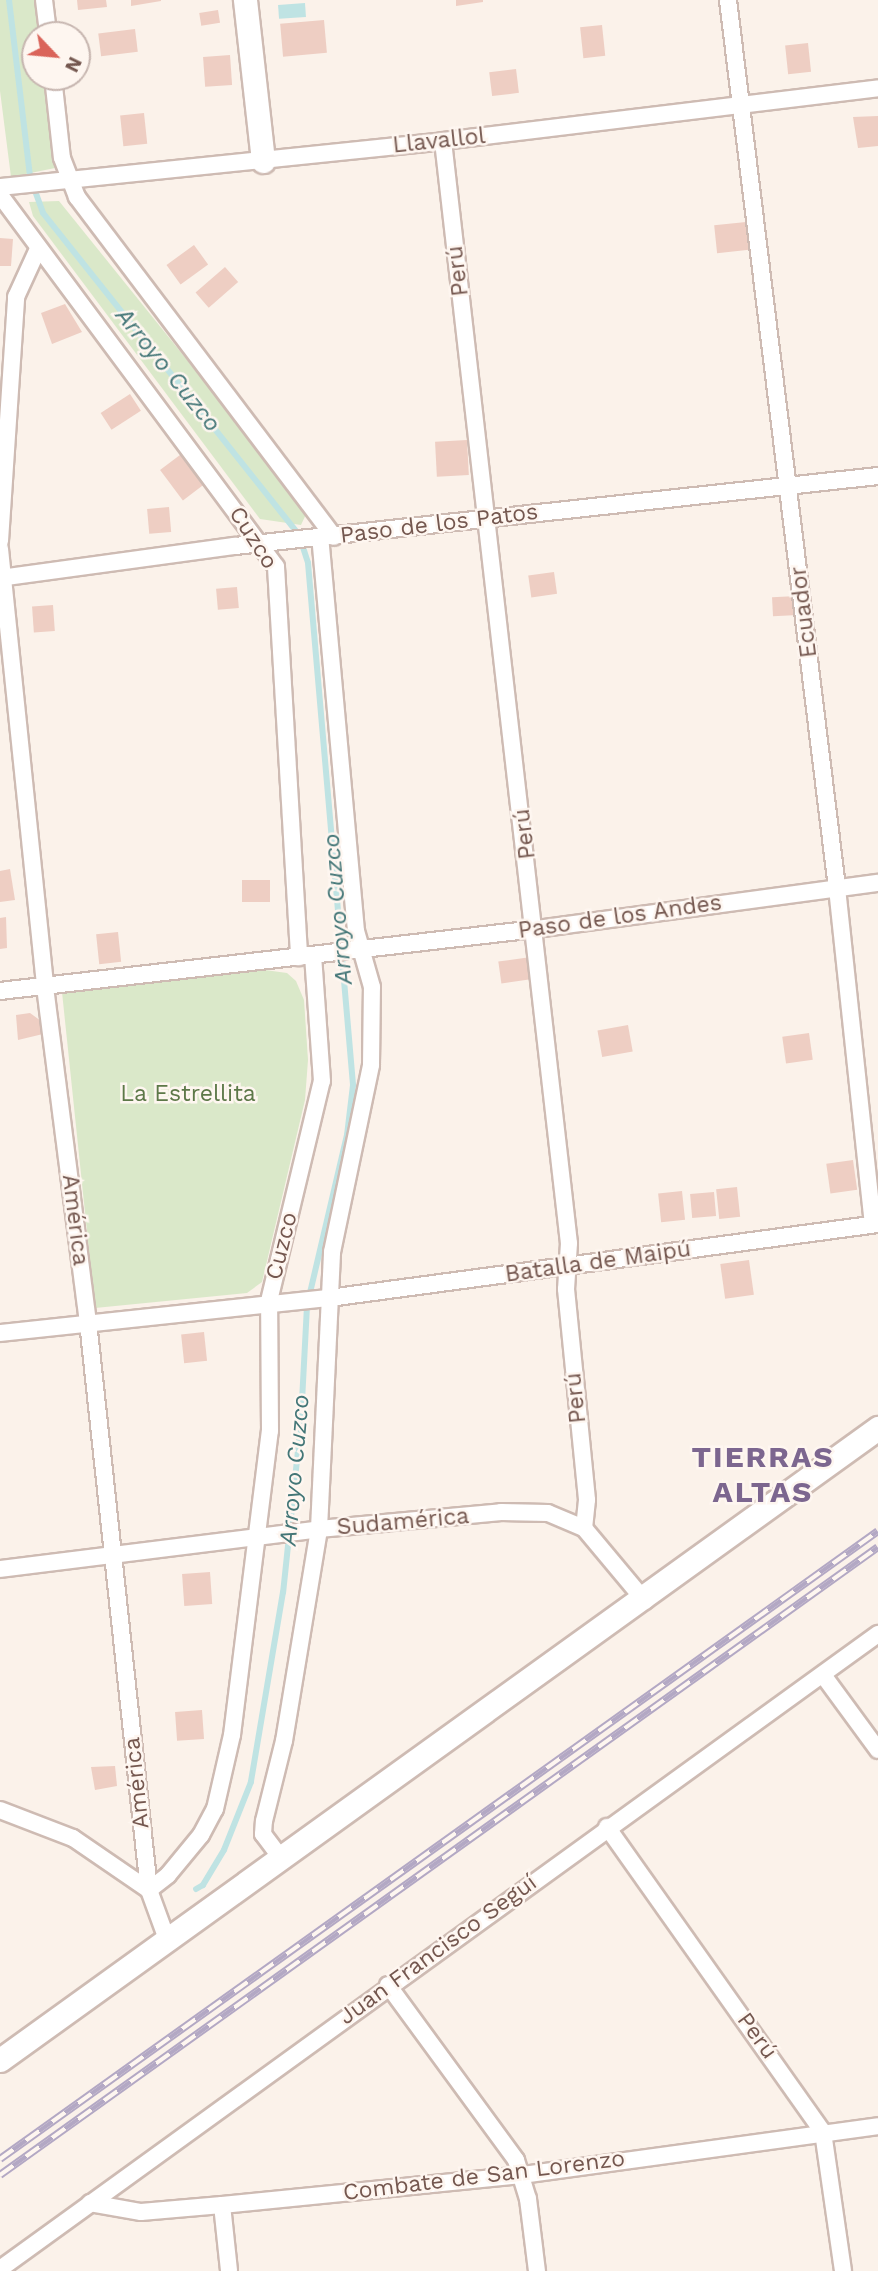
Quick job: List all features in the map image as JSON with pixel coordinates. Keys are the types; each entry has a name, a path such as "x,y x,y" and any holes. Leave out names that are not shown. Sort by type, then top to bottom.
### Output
{"street":[{"path":"44,0 46,21"},
{"path":"245,0 263,161"},
{"name":"Ecuador","path":"728,0 876,1224"},
{"name":"Llavallol","path":"4,189 741,107 878,88"},
{"path":"54,91 62,158 70,181 117,252 321,538 349,951 372,987 371,1065 337,1218 323,1298 313,1530 284,1741 263,1834 281,1858"},
{"name":"Perú","path":"443,141 536,929 569,1243 566,1289 587,1500 584,1528"},
{"name":"Cuzco","path":"4,189 38,249 264,546 279,580 306,956 322,1081 269,1301 272,1392 267,1538 232,1735 215,1809 193,1845 149,1890"},
{"path":"0,541 16,296 38,249"},
{"name":"Paso de los Patos","path":"1,578 487,518 878,477"},
{"name":"América","path":"0,549 45,986 88,1322 149,1890 168,1942"},
{"name":"Paso de los Andes","path":"306,956 536,929 878,883"},
{"path":"0,991 306,956"},
{"name":"Batalla de Maipú","path":"269,1301 323,1298 568,1267 876,1224"},
{"path":"0,1333 269,1301"},
{"path":"0,2060 645,1601 878,1428"},
{"name":"Sudamérica","path":"0,1569 267,1538 313,1530 500,1512 548,1514 584,1528 645,1601"},
{"name":"Juan Francisco Seguí","path":"0,2269 388,1984 878,1634"},
{"path":"823,1675 878,1750"},
{"path":"0,1810 73,1838 149,1890"},
{"name":"Perú","path":"607,1827 823,2133 843,2271"},
{"path":"388,1984 522,2175 537,2271"},
{"name":"Combate de San Lorenzo","path":"90,2203 141,2212 222,2205 522,2175 878,2126"},
{"path":"222,2205 229,2271"}],"green space":[{"path":"0,0 36,0 38,21 21,21 21,91 47,91 55,168 11,177 0,91"},
{"path":"59,201 308,510 301,525 260,519 33,216 29,202"},
{"name":"La Estrellita","path":"265,970 287,973 296,981 304,1000 308,1060 305,1100 262,1282 247,1293 95,1308 62,992"}],"water":[{"path":"305,3 306,17 279,19 278,5"}],"building":[{"path":"77,0 106,0 107,7 78,10"},
{"path":"131,0 161,0 161,1 131,6"},
{"path":"456,0 483,0 483,2 456,6"},
{"path":"218,10 220,23 201,26 199,13"},
{"path":"324,20 327,53 283,57 280,24"},
{"path":"602,25 605,56 583,58 580,27"},
{"path":"135,29 138,52 101,56 98,34"},
{"path":"808,43 811,72 788,74 785,45"},
{"path":"230,55 232,85 205,87 203,57"},
{"path":"516,69 519,93 492,96 489,72"},
{"path":"144,113 147,144 123,146 120,116"},
{"path":"878,116 878,146 858,148 853,117"},
{"path":"746,222 749,250 717,253 714,225"},
{"path":"0,238 13,239 11,266 0,266"},
{"path":"194,245 208,264 181,284 166,265"},
{"path":"225,267 238,282 209,308 196,293"},
{"path":"65,304 82,332 52,344 41,313"},
{"path":"130,394 141,411 112,430 101,413"},
{"path":"467,440 469,475 437,477 435,442"},
{"path":"184,452 207,482 183,500 160,470"},
{"path":"169,507 171,532 149,534 147,509"},
{"path":"554,572 557,594 531,597 528,576"},
{"path":"237,587 239,608 218,610 216,589"},
{"path":"797,596 798,615 773,616 772,597"},
{"path":"53,605 55,631 34,632 32,606"},
{"path":"10,869 15,900 0,902 0,871"},
{"path":"242,880 270,880 270,902 242,902"},
{"path":"6,917 7,948 0,949 0,918"},
{"path":"118,932 121,962 99,964 96,934"},
{"path":"531,957 534,979 501,983 498,962"},
{"path":"30,1013 41,1021 43,1034 18,1040 16,1015"},
{"path":"628,1025 633,1052 602,1057 597,1030"},
{"path":"809,1033 813,1060 786,1063 782,1037"},
{"path":"853,1160 857,1190 830,1193 826,1164"},
{"path":"737,1187 740,1217 719,1219 716,1189"},
{"path":"682,1191 685,1220 661,1222 658,1194"},
{"path":"714,1192 716,1216 692,1218 690,1194"},
{"path":"749,1260 754,1295 725,1299 720,1264"},
{"path":"204,1332 207,1361 184,1363 181,1334"},
{"path":"210,1572 212,1604 184,1606 182,1574"},
{"path":"202,1710 204,1739 177,1741 175,1712"},
{"path":"115,1766 117,1786 95,1790 91,1767"}],"waterway":[{"name":"Arroyo Cuzco","path":"9,0 30,177 43,213 299,535 308,563 353,1085 347,1135 307,1306 301,1422 283,1592 251,1782 224,1850 203,1885 196,1889"}],"railway":[{"path":"0,2159 878,1531"},
{"path":"0,2175 878,1547"}],"district":[{"name":"TIERRAS ALTAS","path":"763,1474"}]}
